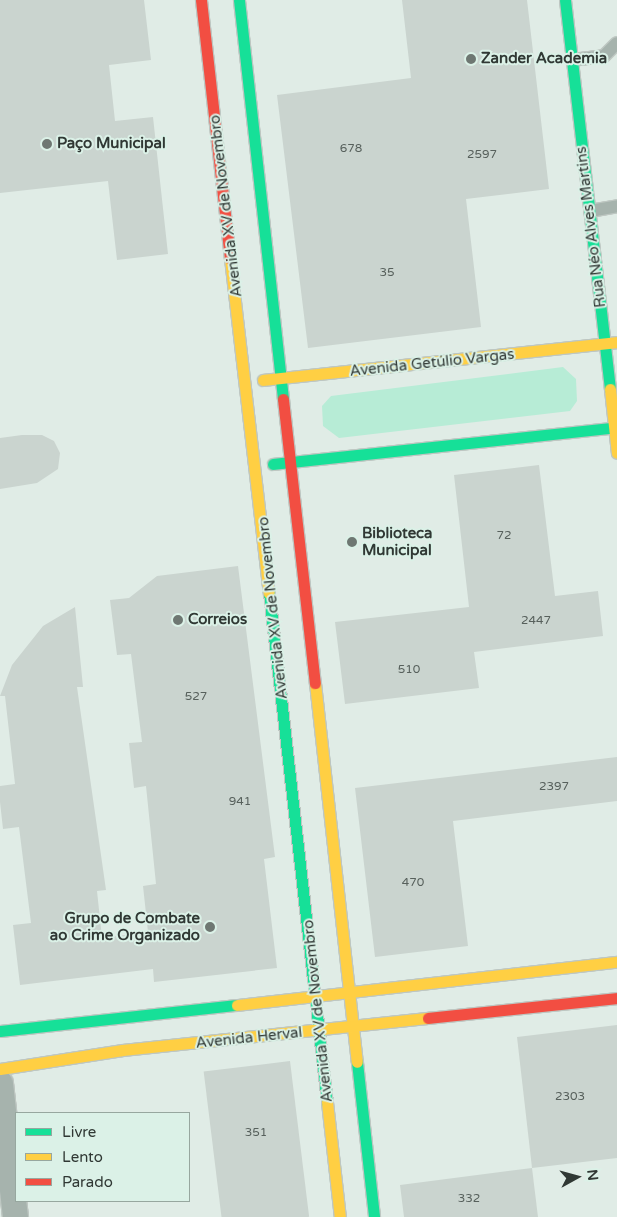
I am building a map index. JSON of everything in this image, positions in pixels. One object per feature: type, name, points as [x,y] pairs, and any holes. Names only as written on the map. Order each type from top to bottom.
[{"type":"main road","name":"Avenida XV de Novembro","points":[[201,0],[248,382],[340,1217]]},
{"type":"main road","points":[[239,0],[374,1217]]},
{"type":"main road","name":"Rua Néo Alves Martins","points":[[565,0],[616,428],[617,453]]},
{"type":"main road","name":"Avenida Getúlio Vargas","points":[[248,382],[617,342]]},
{"type":"main road","points":[[257,466],[616,428]]},
{"type":"main road","name":"Avenida Herval","points":[[0,1031],[174,1015],[617,962]]},
{"type":"main road","points":[[504,976],[546,1006]]},
{"type":"main road","name":"Avenida Herval","points":[[0,1069],[123,1050],[320,1031],[617,998]]},
{"type":"main road","points":[[123,1050],[174,1015]]},
{"type":"street","points":[[0,1083],[14,1217]]},
{"type":"lane","points":[[572,60],[604,56],[617,44]]},
{"type":"lane","points":[[590,211],[617,206]]},
{"type":"green space","points":[[563,367],[576,379],[577,401],[570,411],[339,438],[323,426],[322,406],[331,396]]},
{"type":"building","name":"Paço Municipal","points":[[0,0],[144,0],[151,60],[109,65],[115,121],[153,117],[168,254],[117,260],[108,181],[0,193]]},
{"type":"building","points":[[402,0],[527,0],[549,189],[466,199],[481,327],[308,348],[277,95],[411,78]]},
{"type":"building","points":[[42,435],[54,441],[60,453],[58,469],[37,483],[0,489],[0,438]]},
{"type":"building","points":[[539,465],[555,596],[598,591],[603,636],[474,652],[479,688],[345,704],[335,622],[469,607],[454,475]]},
{"type":"building","points":[[238,566],[275,857],[264,859],[277,968],[154,982],[153,969],[20,985],[13,925],[31,923],[19,827],[3,829],[0,802],[0,786],[15,784],[5,696],[0,696],[12,665],[43,626],[75,607],[83,687],[77,687],[106,890],[97,891],[102,938],[148,932],[143,886],[156,884],[146,786],[134,788],[129,743],[142,742],[131,654],[117,655],[110,600],[129,598],[157,576]]},
{"type":"building","points":[[617,757],[617,801],[453,821],[468,946],[375,957],[355,788]]},
{"type":"building","points":[[617,1025],[617,1158],[532,1168],[517,1037]]},
{"type":"building","points":[[290,1061],[309,1217],[222,1217],[204,1072]]},
{"type":"building","points":[[532,1168],[538,1217],[404,1217],[400,1185]]},
{"type":"traffic: fast","points":[[239,0],[283,399]]},
{"type":"traffic: fast","points":[[565,0],[610,389]]},
{"type":"traffic: fast","points":[[273,464],[617,427]]},
{"type":"traffic: fast","points":[[269,593],[327,1102]]},
{"type":"traffic: fast","points":[[0,1031],[237,1005]]},
{"type":"traffic: fast","points":[[357,1062],[374,1217]]},
{"type":"traffic: slow","points":[[230,258],[269,593]]},
{"type":"traffic: slow","points":[[263,380],[617,342]]},
{"type":"traffic: slow","points":[[610,389],[617,453]]},
{"type":"traffic: slow","points":[[315,683],[357,1062]]},
{"type":"traffic: slow","points":[[237,1005],[617,962]]},
{"type":"traffic: slow","points":[[0,1069],[123,1050],[428,1018]]},
{"type":"traffic: slow","points":[[327,1102],[340,1217]]},
{"type":"traffic: jam","points":[[201,0],[230,258]]},
{"type":"traffic: jam","points":[[283,399],[315,683]]},
{"type":"traffic: jam","points":[[428,1018],[617,998]]},
{"type":"place","name":"Zander Academia","points":[[471,59]]},
{"type":"place","name":"Paço Municipal","points":[[47,144]]},
{"type":"place","name":"Biblioteca Municipal","points":[[352,542]]},
{"type":"place","name":"Correios","points":[[178,620]]},
{"type":"place","name":"Grupo de Combate ao Crime Organizado","points":[[210,927]]}]
